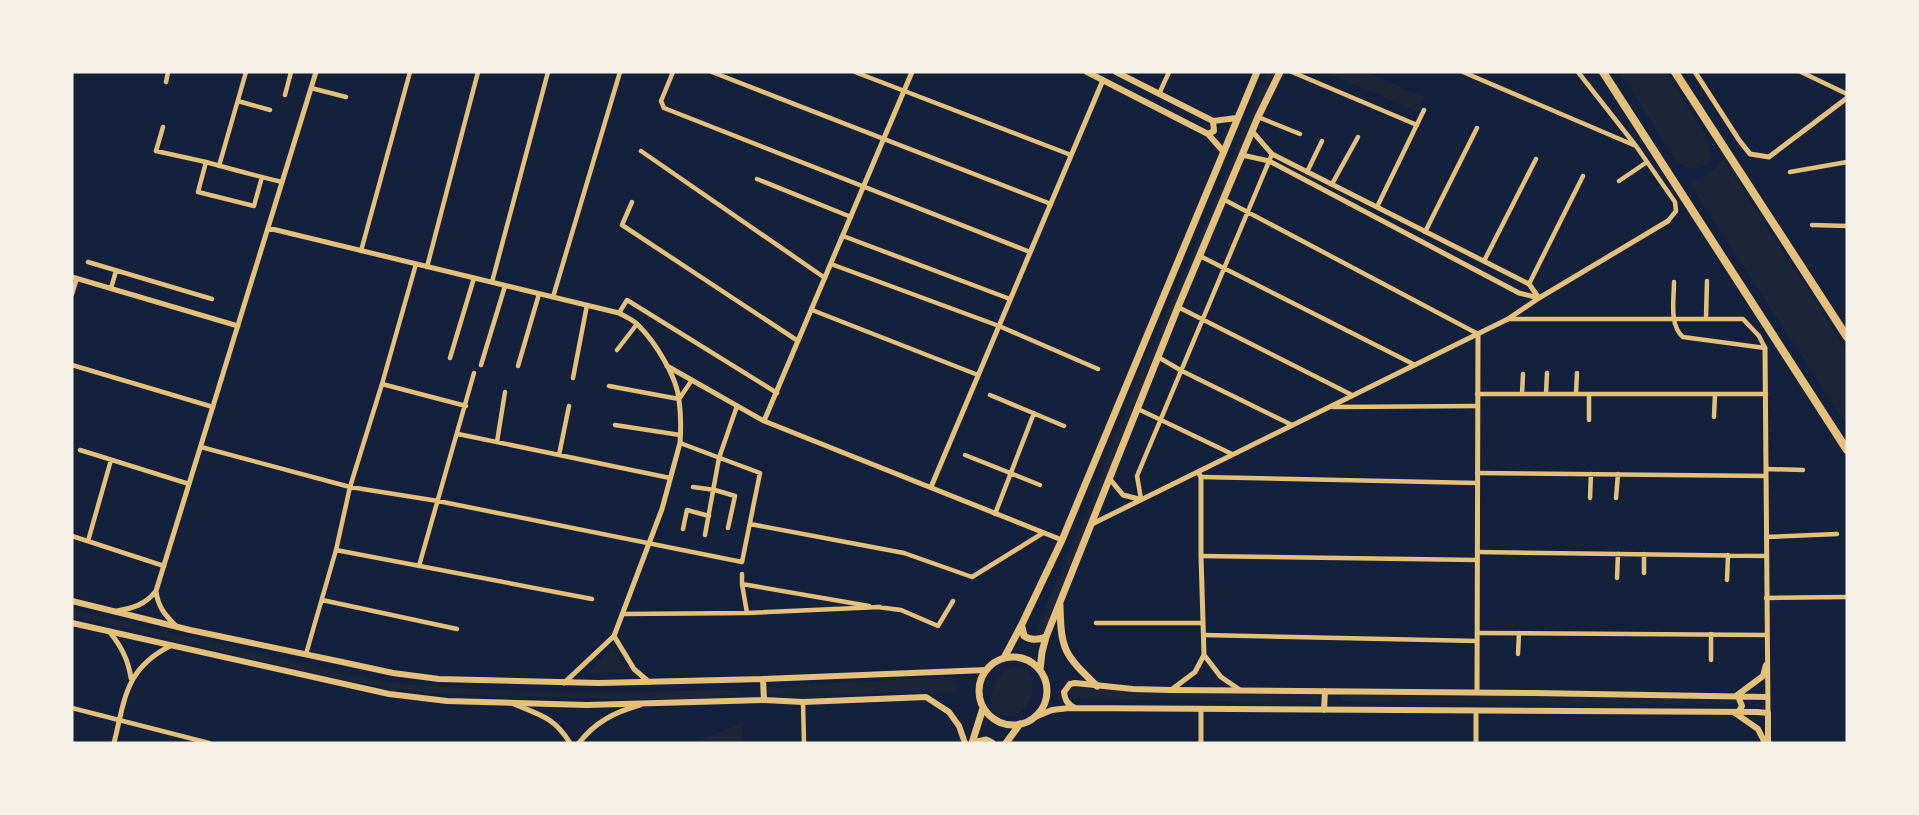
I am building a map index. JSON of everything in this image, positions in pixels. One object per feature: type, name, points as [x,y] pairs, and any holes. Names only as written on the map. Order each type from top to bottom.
[{"type":"highway","points":[[1603,72],[1847,450]]},
{"type":"highway","points":[[1610,72],[1625,106]]},
{"type":"highway","points":[[1673,72],[1847,337]]},
{"type":"main road","points":[[1088,72],[1208,134],[1223,151]]},
{"type":"main road","points":[[1116,72],[1213,121],[1238,118]]},
{"type":"main road","points":[[1004,658],[1062,540],[1257,72]]},
{"type":"main road","points":[[1040,670],[1046,637],[1090,525],[1223,199],[1280,72]]},
{"type":"main road","points":[[1208,134],[1214,131],[1213,121]]},
{"type":"main road","points":[[72,601],[393,673],[439,679],[564,683],[649,682],[763,680],[986,670]]},
{"type":"main road","points":[[1060,601],[1060,637],[1066,652],[1077,667],[1097,686]]},
{"type":"main road","points":[[72,623],[389,694],[447,701],[643,704],[764,700],[803,702],[926,697],[949,712],[965,743]]},
{"type":"main road","points":[[1022,624],[1024,636],[1028,639],[1046,637]]},
{"type":"main road","points":[[1035,717],[1046,701],[1047,692],[1046,682],[1040,670],[1023,658],[1004,658],[993,663],[986,670],[979,688],[983,708],[988,715],[1003,724],[1020,724],[1052,710],[1075,708],[1768,713],[1766,743]]},
{"type":"main road","points":[[1737,696],[1762,676],[1766,665]]},
{"type":"main road","points":[[763,680],[764,700]]},
{"type":"main road","points":[[1075,708],[1069,705],[1064,692],[1070,684],[1075,683],[1171,690],[1767,697]]},
{"type":"main road","points":[[1324,710],[1325,691]]},
{"type":"main road","points":[[1736,713],[1742,703],[1737,696]]},
{"type":"main road","points":[[983,708],[973,743],[986,740],[992,743]]},
{"type":"main road","points":[[1736,713],[1758,729],[1766,743]]},
{"type":"main road","points":[[1006,743],[1020,724]]},
{"type":"street","points":[[165,82],[168,72]]},
{"type":"street","points":[[219,166],[246,72]]},
{"type":"street","points":[[285,95],[291,72]]},
{"type":"street","points":[[115,611],[141,605],[149,600],[156,591],[316,72]]},
{"type":"street","points":[[361,251],[410,72]]},
{"type":"street","points":[[427,267],[478,72]]},
{"type":"street","points":[[492,282],[548,72]]},
{"type":"street","points":[[553,297],[620,72]]},
{"type":"street","points":[[673,72],[661,101],[664,108],[1030,252]]},
{"type":"street","points":[[712,72],[1051,204]]},
{"type":"street","points":[[855,72],[1071,155]]},
{"type":"street","points":[[764,422],[912,72]]},
{"type":"street","points":[[1160,94],[1169,72]]},
{"type":"street","points":[[1292,72],[1417,125]]},
{"type":"street","points":[[1462,72],[1636,146]]},
{"type":"street","points":[[1090,525],[1200,474],[1232,454],[1508,319],[1668,221],[1676,211],[1675,202],[1636,146],[1578,72]]},
{"type":"street","points":[[1695,72],[1750,154],[1769,157],[1847,96],[1801,72]]},
{"type":"street","points":[[931,487],[1103,80]]},
{"type":"street","points":[[311,88],[346,97]]},
{"type":"street","points":[[238,101],[270,110]]},
{"type":"street","points":[[1377,207],[1424,110]]},
{"type":"street","points":[[1258,117],[1300,134]]},
{"type":"street","points":[[163,127],[156,151],[282,182]]},
{"type":"street","points":[[1425,232],[1477,128]]},
{"type":"street","points":[[1252,131],[1272,154],[1528,284],[1539,298]]},
{"type":"street","points":[[1332,184],[1358,136]]},
{"type":"street","points":[[1307,172],[1322,141]]},
{"type":"street","points":[[641,151],[825,278]]},
{"type":"street","points":[[1141,500],[1137,476],[1272,154]]},
{"type":"street","points":[[1242,155],[1269,161],[1519,293],[1539,298]]},
{"type":"street","points":[[1484,261],[1536,159]]},
{"type":"street","points":[[206,162],[198,192],[254,206],[262,177]]},
{"type":"street","points":[[1620,181],[1647,162]]},
{"type":"street","points":[[1790,172],[1847,162]]},
{"type":"street","points":[[1528,284],[1583,176]]},
{"type":"street","points":[[757,179],[851,217]]},
{"type":"street","points":[[1223,199],[1478,334]]},
{"type":"street","points":[[632,202],[622,225],[798,341]]},
{"type":"street","points":[[1812,225],[1847,226]]},
{"type":"street","points":[[268,228],[619,313],[637,324],[654,344],[675,383],[679,399],[680,443],[649,543],[614,636],[564,683]]},
{"type":"street","points":[[843,236],[1010,299]]},
{"type":"street","points":[[1200,256],[1416,365]]},
{"type":"street","points":[[88,262],[212,299]]},
{"type":"street","points":[[306,654],[336,550],[350,487],[416,264]]},
{"type":"street","points":[[831,264],[999,326],[1098,369]]},
{"type":"street","points":[[111,288],[116,271]]},
{"type":"street","points":[[72,294],[74,277],[238,326]]},
{"type":"street","points":[[450,358],[474,278]]},
{"type":"street","points":[[1706,318],[1707,281]]},
{"type":"street","points":[[1674,282],[1676,331],[1683,337],[1766,348]]},
{"type":"street","points":[[481,365],[506,285]]},
{"type":"street","points":[[519,366],[539,294]]},
{"type":"street","points":[[619,313],[627,300],[777,393]]},
{"type":"street","points":[[573,378],[587,305]]},
{"type":"street","points":[[1178,307],[1352,395]]},
{"type":"street","points":[[812,310],[978,375]]},
{"type":"street","points":[[1508,319],[1743,319],[1759,336],[1766,348],[1768,713]]},
{"type":"street","points":[[617,350],[637,324]]},
{"type":"street","points":[[1477,692],[1478,334]]},
{"type":"street","points":[[1158,357],[1292,425]]},
{"type":"street","points":[[72,365],[213,407]]},
{"type":"street","points":[[666,365],[764,422],[1062,540]]},
{"type":"street","points":[[419,566],[474,373]]},
{"type":"street","points":[[1546,394],[1547,373]]},
{"type":"street","points":[[1576,373],[1576,394]]},
{"type":"street","points":[[1522,394],[1523,374]]},
{"type":"street","points":[[679,399],[692,380]]},
{"type":"street","points":[[382,384],[466,406]]},
{"type":"street","points":[[609,386],[679,399]]},
{"type":"street","points":[[497,442],[506,392]]},
{"type":"street","points":[[1477,394],[1766,394]]},
{"type":"street","points":[[1589,394],[1589,420]]},
{"type":"street","points":[[1714,417],[1715,394]]},
{"type":"street","points":[[990,395],[1064,426]]},
{"type":"street","points":[[559,455],[569,406]]},
{"type":"street","points":[[705,535],[719,458],[737,406]]},
{"type":"street","points":[[1329,406],[1477,406]]},
{"type":"street","points":[[1138,409],[1232,454]]},
{"type":"street","points":[[995,514],[1034,413]]},
{"type":"street","points":[[615,425],[681,435]]},
{"type":"street","points":[[458,434],[670,478]]},
{"type":"street","points":[[201,447],[350,487],[438,501],[742,561],[760,474],[680,443]]},
{"type":"street","points":[[81,450],[189,484]]},
{"type":"street","points":[[965,455],[1040,485]]},
{"type":"street","points":[[88,541],[111,460]]},
{"type":"street","points":[[1477,473],[1766,473],[1803,470]]},
{"type":"street","points":[[1200,474],[1477,483]]},
{"type":"street","points":[[1171,690],[1195,672],[1204,655],[1200,474]]},
{"type":"street","points":[[1590,498],[1591,474]]},
{"type":"street","points":[[1616,498],[1618,474]]},
{"type":"street","points":[[1109,478],[1123,495],[1141,500]]},
{"type":"street","points":[[693,487],[735,496],[728,528]]},
{"type":"street","points":[[683,529],[687,510],[709,516]]},
{"type":"street","points":[[750,524],[904,553],[972,577],[1043,533]]},
{"type":"street","points":[[1766,537],[1837,534]]},
{"type":"street","points":[[72,536],[164,566]]},
{"type":"street","points":[[336,550],[592,599]]},
{"type":"street","points":[[1477,552],[1766,556]]},
{"type":"street","points":[[1617,578],[1618,554]]},
{"type":"street","points":[[1644,554],[1644,573]]},
{"type":"street","points":[[1726,580],[1728,555]]},
{"type":"street","points":[[1201,556],[1477,560]]},
{"type":"street","points":[[742,574],[747,612]]},
{"type":"street","points":[[742,584],[901,609],[938,626],[953,601]]},
{"type":"street","points":[[156,591],[157,602],[163,613],[176,626]]},
{"type":"street","points":[[1766,598],[1847,597]]},
{"type":"street","points":[[322,600],[458,630]]},
{"type":"street","points":[[622,614],[880,607]]},
{"type":"street","points":[[1096,623],[1203,622]]},
{"type":"street","points":[[109,631],[124,652],[131,678]]},
{"type":"street","points":[[1477,633],[1766,635]]},
{"type":"street","points":[[1518,654],[1519,633]]},
{"type":"street","points":[[1711,634],[1711,660]]},
{"type":"street","points":[[1204,635],[1477,641]]},
{"type":"street","points":[[614,636],[634,669],[649,682]]},
{"type":"street","points":[[114,743],[131,678],[145,661],[170,646]]},
{"type":"street","points":[[1204,655],[1221,677],[1240,690]]},
{"type":"street","points":[[803,702],[804,743]]},
{"type":"street","points":[[512,703],[550,719],[570,743]]},
{"type":"street","points":[[579,743],[585,735],[604,720],[643,704]]},
{"type":"street","points":[[72,708],[209,743]]},
{"type":"street","points":[[1201,709],[1201,743]]},
{"type":"street","points":[[1476,711],[1476,743]]},
{"type":"shaded area","points":[[1267,72],[1275,72],[1043,634],[1035,632],[1089,504],[1140,372],[1189,263]]},
{"type":"shaded area","points":[[1325,72],[1366,72],[1424,97],[1418,112]]},
{"type":"shaded area","points":[[1620,72],[1666,72],[1708,139],[1711,155],[1708,164],[1700,168],[1693,168],[1677,162]]},
{"type":"shaded area","points":[[1723,159],[1847,351],[1847,426],[1688,181],[1708,174]]},
{"type":"shaded area","points":[[72,610],[382,681],[503,691],[739,690],[742,695],[695,699],[631,699],[427,693],[347,681],[72,616]]},
{"type":"shaded area","points":[[613,647],[629,672],[589,673]]},
{"type":"shaded area","points":[[1012,666],[1026,668],[1031,677],[1031,696],[1021,712],[1012,716],[1003,716],[992,711],[992,692],[1002,674]]},
{"type":"shaded area","points":[[929,678],[953,680],[959,685],[954,693],[766,694],[766,690],[814,684]]},
{"type":"shaded area","points":[[1078,686],[1091,689],[1111,687],[1320,694],[1317,702],[1307,703],[1077,698],[1069,693],[1071,688]]},
{"type":"shaded area","points":[[1347,694],[1443,697],[1527,695],[1727,697],[1737,700],[1732,704],[1343,701],[1342,696]]},
{"type":"shaded area","points":[[742,723],[742,743],[694,743],[694,742]]}]
